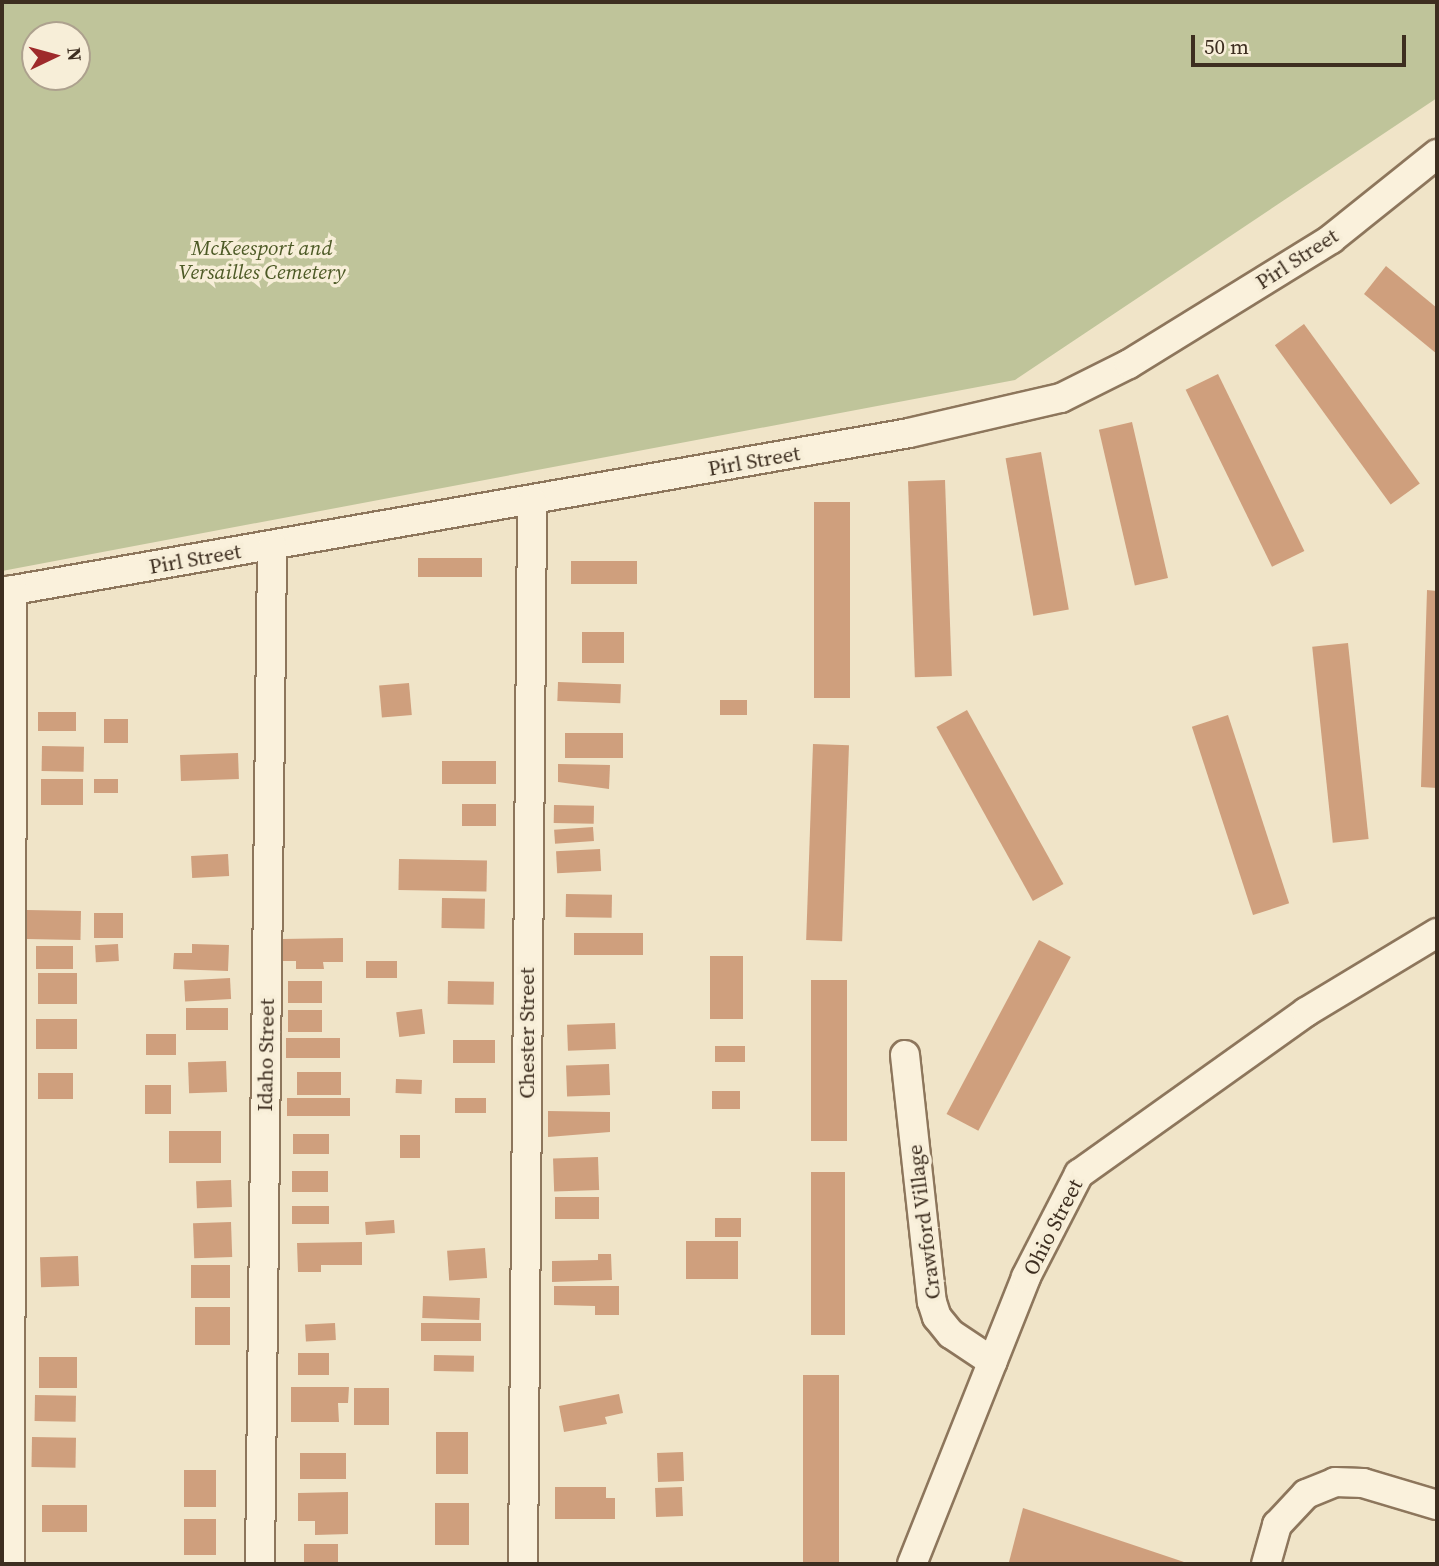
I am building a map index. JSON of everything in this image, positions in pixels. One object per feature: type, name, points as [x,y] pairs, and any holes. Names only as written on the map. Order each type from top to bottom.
[{"type":"street","name":"Pirl Street","points":[[7,591],[532,502],[909,433],[1061,398],[1129,364],[1331,239],[1437,154]]},
{"type":"street","name":"Chester Street","points":[[523,1564],[532,502]]},
{"type":"street","name":"Idaho Street","points":[[260,1564],[272,545]]},
{"type":"street","points":[[7,591],[6,1447],[10,1564]]},
{"type":"street","name":"Ohio Street","points":[[912,1564],[1026,1277],[1079,1174],[1306,1012],[1437,933]]},
{"type":"street","name":"Crawford Village","points":[[905,1055],[932,1302],[937,1317],[951,1334],[993,1362]]},
{"type":"street","points":[[1266,1564],[1277,1525],[1306,1494],[1335,1482],[1363,1483],[1437,1505]]},
{"type":"green space","name":"McKeesport and Versailles Cemetery","points":[[2,2],[1437,2],[1437,98],[1015,380],[2,571]]},
{"type":"building","points":[[1386,266],[1437,308],[1437,354],[1364,294]]},
{"type":"building","points":[[1304,324],[1420,483],[1391,505],[1275,345]]},
{"type":"building","points":[[1218,374],[1304,551],[1272,567],[1186,390]]},
{"type":"building","points":[[1132,422],[1168,578],[1135,586],[1099,430]]},
{"type":"building","points":[[1041,452],[1069,610],[1033,616],[1006,458]]},
{"type":"building","points":[[945,480],[952,676],[915,677],[908,481]]},
{"type":"building","points":[[814,502],[850,502],[850,698],[814,698]]},
{"type":"building","points":[[418,558],[482,558],[482,577],[418,577]]},
{"type":"building","points":[[571,561],[637,561],[637,584],[571,584]]},
{"type":"building","points":[[1427,590],[1437,591],[1437,788],[1421,787]]},
{"type":"building","points":[[582,632],[624,632],[624,663],[582,663]]},
{"type":"building","points":[[1348,643],[1369,839],[1333,843],[1312,647]]},
{"type":"building","points":[[558,682],[621,684],[620,703],[557,701]]},
{"type":"building","points":[[409,683],[412,715],[382,717],[379,686]]},
{"type":"building","points":[[720,700],[747,700],[747,715],[720,715]]},
{"type":"building","points":[[967,710],[1063,884],[1033,901],[936,727]]},
{"type":"building","points":[[38,712],[76,712],[76,731],[38,731]]},
{"type":"building","points":[[1228,715],[1289,903],[1253,915],[1192,727]]},
{"type":"building","points":[[104,719],[128,719],[128,743],[104,743]]},
{"type":"building","points":[[565,733],[623,733],[623,758],[565,758]]},
{"type":"building","points":[[813,744],[849,745],[842,941],[806,940]]},
{"type":"building","points":[[42,746],[84,747],[84,772],[42,771]]},
{"type":"building","points":[[238,753],[239,779],[181,781],[180,755]]},
{"type":"building","points":[[442,761],[496,761],[496,784],[442,784]]},
{"type":"building","points":[[558,764],[610,765],[609,789],[558,782]]},
{"type":"building","points":[[41,779],[83,779],[83,805],[41,805]]},
{"type":"building","points":[[94,779],[118,779],[118,793],[94,793]]},
{"type":"building","points":[[462,804],[496,804],[496,826],[462,826]]},
{"type":"building","points":[[554,805],[594,806],[594,824],[554,823]]},
{"type":"building","points":[[593,827],[594,841],[555,844],[554,830]]},
{"type":"building","points":[[600,849],[601,871],[557,873],[556,851]]},
{"type":"building","points":[[228,854],[229,876],[192,878],[191,856]]},
{"type":"building","points":[[399,859],[487,861],[486,892],[398,890]]},
{"type":"building","points":[[566,894],[612,895],[612,918],[566,917]]},
{"type":"building","points":[[442,898],[485,899],[484,929],[441,928]]},
{"type":"building","points":[[27,910],[81,911],[80,940],[26,939]]},
{"type":"building","points":[[94,913],[123,913],[123,938],[94,938]]},
{"type":"building","points":[[574,933],[643,933],[643,955],[574,955]]},
{"type":"building","points":[[343,938],[343,962],[323,962],[324,969],[296,969],[296,961],[282,961],[282,939]]},
{"type":"building","points":[[1039,940],[1071,957],[978,1131],[947,1114]]},
{"type":"building","points":[[118,944],[119,961],[96,962],[95,945]]},
{"type":"building","points":[[192,944],[229,945],[228,971],[173,969],[174,953],[192,953]]},
{"type":"building","points":[[36,946],[73,946],[73,969],[36,969]]},
{"type":"building","points":[[710,956],[743,956],[743,1019],[710,1019]]},
{"type":"building","points":[[366,961],[397,961],[397,978],[366,978]]},
{"type":"building","points":[[38,973],[77,973],[77,1004],[38,1004]]},
{"type":"building","points":[[230,978],[231,999],[185,1001],[184,980]]},
{"type":"building","points":[[811,980],[847,980],[847,1141],[811,1141]]},
{"type":"building","points":[[288,981],[322,981],[322,1003],[288,1003]]},
{"type":"building","points":[[448,981],[494,982],[494,1005],[448,1004]]},
{"type":"building","points":[[186,1008],[228,1008],[228,1030],[186,1030]]},
{"type":"building","points":[[422,1009],[425,1034],[399,1037],[396,1012]]},
{"type":"building","points":[[288,1010],[322,1010],[322,1032],[288,1032]]},
{"type":"building","points":[[36,1019],[77,1019],[77,1049],[36,1049]]},
{"type":"building","points":[[615,1023],[616,1049],[568,1051],[567,1025]]},
{"type":"building","points":[[146,1034],[176,1034],[176,1055],[146,1055]]},
{"type":"building","points":[[286,1038],[340,1038],[340,1058],[286,1058]]},
{"type":"building","points":[[453,1040],[495,1040],[495,1063],[453,1063]]},
{"type":"building","points":[[715,1046],[745,1046],[745,1062],[715,1062]]},
{"type":"building","points":[[226,1061],[227,1092],[189,1093],[188,1062]]},
{"type":"building","points":[[609,1064],[610,1095],[567,1096],[566,1066]]},
{"type":"building","points":[[297,1072],[341,1072],[341,1095],[297,1095]]},
{"type":"building","points":[[38,1073],[73,1073],[73,1099],[38,1099]]},
{"type":"building","points":[[396,1079],[422,1080],[421,1094],[396,1093]]},
{"type":"building","points":[[145,1085],[171,1085],[171,1114],[145,1114]]},
{"type":"building","points":[[712,1091],[740,1091],[740,1109],[712,1109]]},
{"type":"building","points":[[287,1098],[350,1098],[350,1116],[287,1116]]},
{"type":"building","points":[[455,1098],[486,1098],[486,1113],[455,1113]]},
{"type":"building","points":[[548,1111],[610,1112],[610,1132],[548,1137]]},
{"type":"building","points":[[169,1131],[221,1131],[221,1163],[169,1163]]},
{"type":"building","points":[[293,1134],[329,1134],[329,1154],[293,1154]]},
{"type":"building","points":[[400,1135],[420,1135],[420,1158],[400,1158]]},
{"type":"building","points":[[598,1157],[599,1190],[554,1192],[553,1159]]},
{"type":"building","points":[[292,1171],[328,1171],[328,1192],[292,1192]]},
{"type":"building","points":[[811,1172],[845,1172],[845,1335],[811,1335]]},
{"type":"building","points":[[231,1180],[232,1207],[197,1208],[196,1181]]},
{"type":"building","points":[[555,1197],[599,1197],[599,1219],[555,1219]]},
{"type":"building","points":[[292,1206],[329,1206],[329,1224],[292,1224]]},
{"type":"building","points":[[715,1218],[741,1218],[741,1237],[715,1237]]},
{"type":"building","points":[[394,1220],[395,1233],[366,1235],[365,1222]]},
{"type":"building","points":[[231,1222],[232,1257],[194,1258],[193,1223]]},
{"type":"building","points":[[686,1241],[738,1241],[738,1279],[686,1279]]},
{"type":"building","points":[[362,1242],[362,1265],[321,1265],[321,1272],[298,1272],[297,1243]]},
{"type":"building","points":[[485,1248],[487,1278],[449,1281],[447,1251]]},
{"type":"building","points":[[598,1254],[611,1254],[612,1280],[552,1282],[552,1261],[598,1260]]},
{"type":"building","points":[[78,1256],[79,1286],[41,1287],[40,1257]]},
{"type":"building","points":[[191,1265],[230,1265],[230,1298],[191,1298]]},
{"type":"building","points":[[554,1286],[619,1286],[619,1315],[595,1315],[595,1306],[554,1305]]},
{"type":"building","points":[[423,1296],[480,1298],[479,1320],[422,1318]]},
{"type":"building","points":[[195,1307],[230,1307],[230,1345],[195,1345]]},
{"type":"building","points":[[335,1323],[336,1340],[306,1342],[305,1325]]},
{"type":"building","points":[[421,1323],[481,1323],[481,1341],[421,1341]]},
{"type":"building","points":[[298,1353],[329,1353],[329,1375],[298,1375]]},
{"type":"building","points":[[434,1355],[474,1356],[474,1372],[434,1371]]},
{"type":"building","points":[[39,1357],[77,1357],[77,1388],[39,1388]]},
{"type":"building","points":[[803,1375],[839,1375],[839,1564],[803,1564]]},
{"type":"building","points":[[291,1387],[349,1387],[348,1403],[338,1403],[339,1422],[291,1422]]},
{"type":"building","points":[[354,1388],[389,1388],[389,1425],[354,1425]]},
{"type":"building","points":[[619,1394],[623,1413],[605,1417],[607,1424],[564,1432],[559,1406]]},
{"type":"building","points":[[35,1395],[76,1396],[76,1422],[35,1421]]},
{"type":"building","points":[[436,1432],[468,1432],[468,1474],[436,1474]]},
{"type":"building","points":[[32,1437],[76,1438],[75,1468],[31,1467]]},
{"type":"building","points":[[683,1452],[684,1481],[658,1482],[657,1453]]},
{"type":"building","points":[[300,1453],[346,1453],[346,1479],[300,1479]]},
{"type":"building","points":[[184,1470],[216,1470],[216,1507],[184,1507]]},
{"type":"building","points":[[555,1487],[606,1487],[606,1498],[615,1498],[615,1519],[555,1519]]},
{"type":"building","points":[[682,1487],[683,1516],[656,1517],[655,1488]]},
{"type":"building","points":[[348,1492],[348,1534],[315,1535],[315,1521],[298,1521],[298,1493]]},
{"type":"building","points":[[435,1503],[469,1503],[469,1545],[435,1545]]},
{"type":"building","points":[[42,1505],[87,1505],[87,1532],[42,1532]]},
{"type":"building","points":[[1023,1508],[1190,1564],[1009,1562]]},
{"type":"building","points":[[184,1519],[216,1519],[216,1555],[184,1555]]},
{"type":"building","points":[[304,1544],[338,1544],[338,1564],[304,1564]]}]
